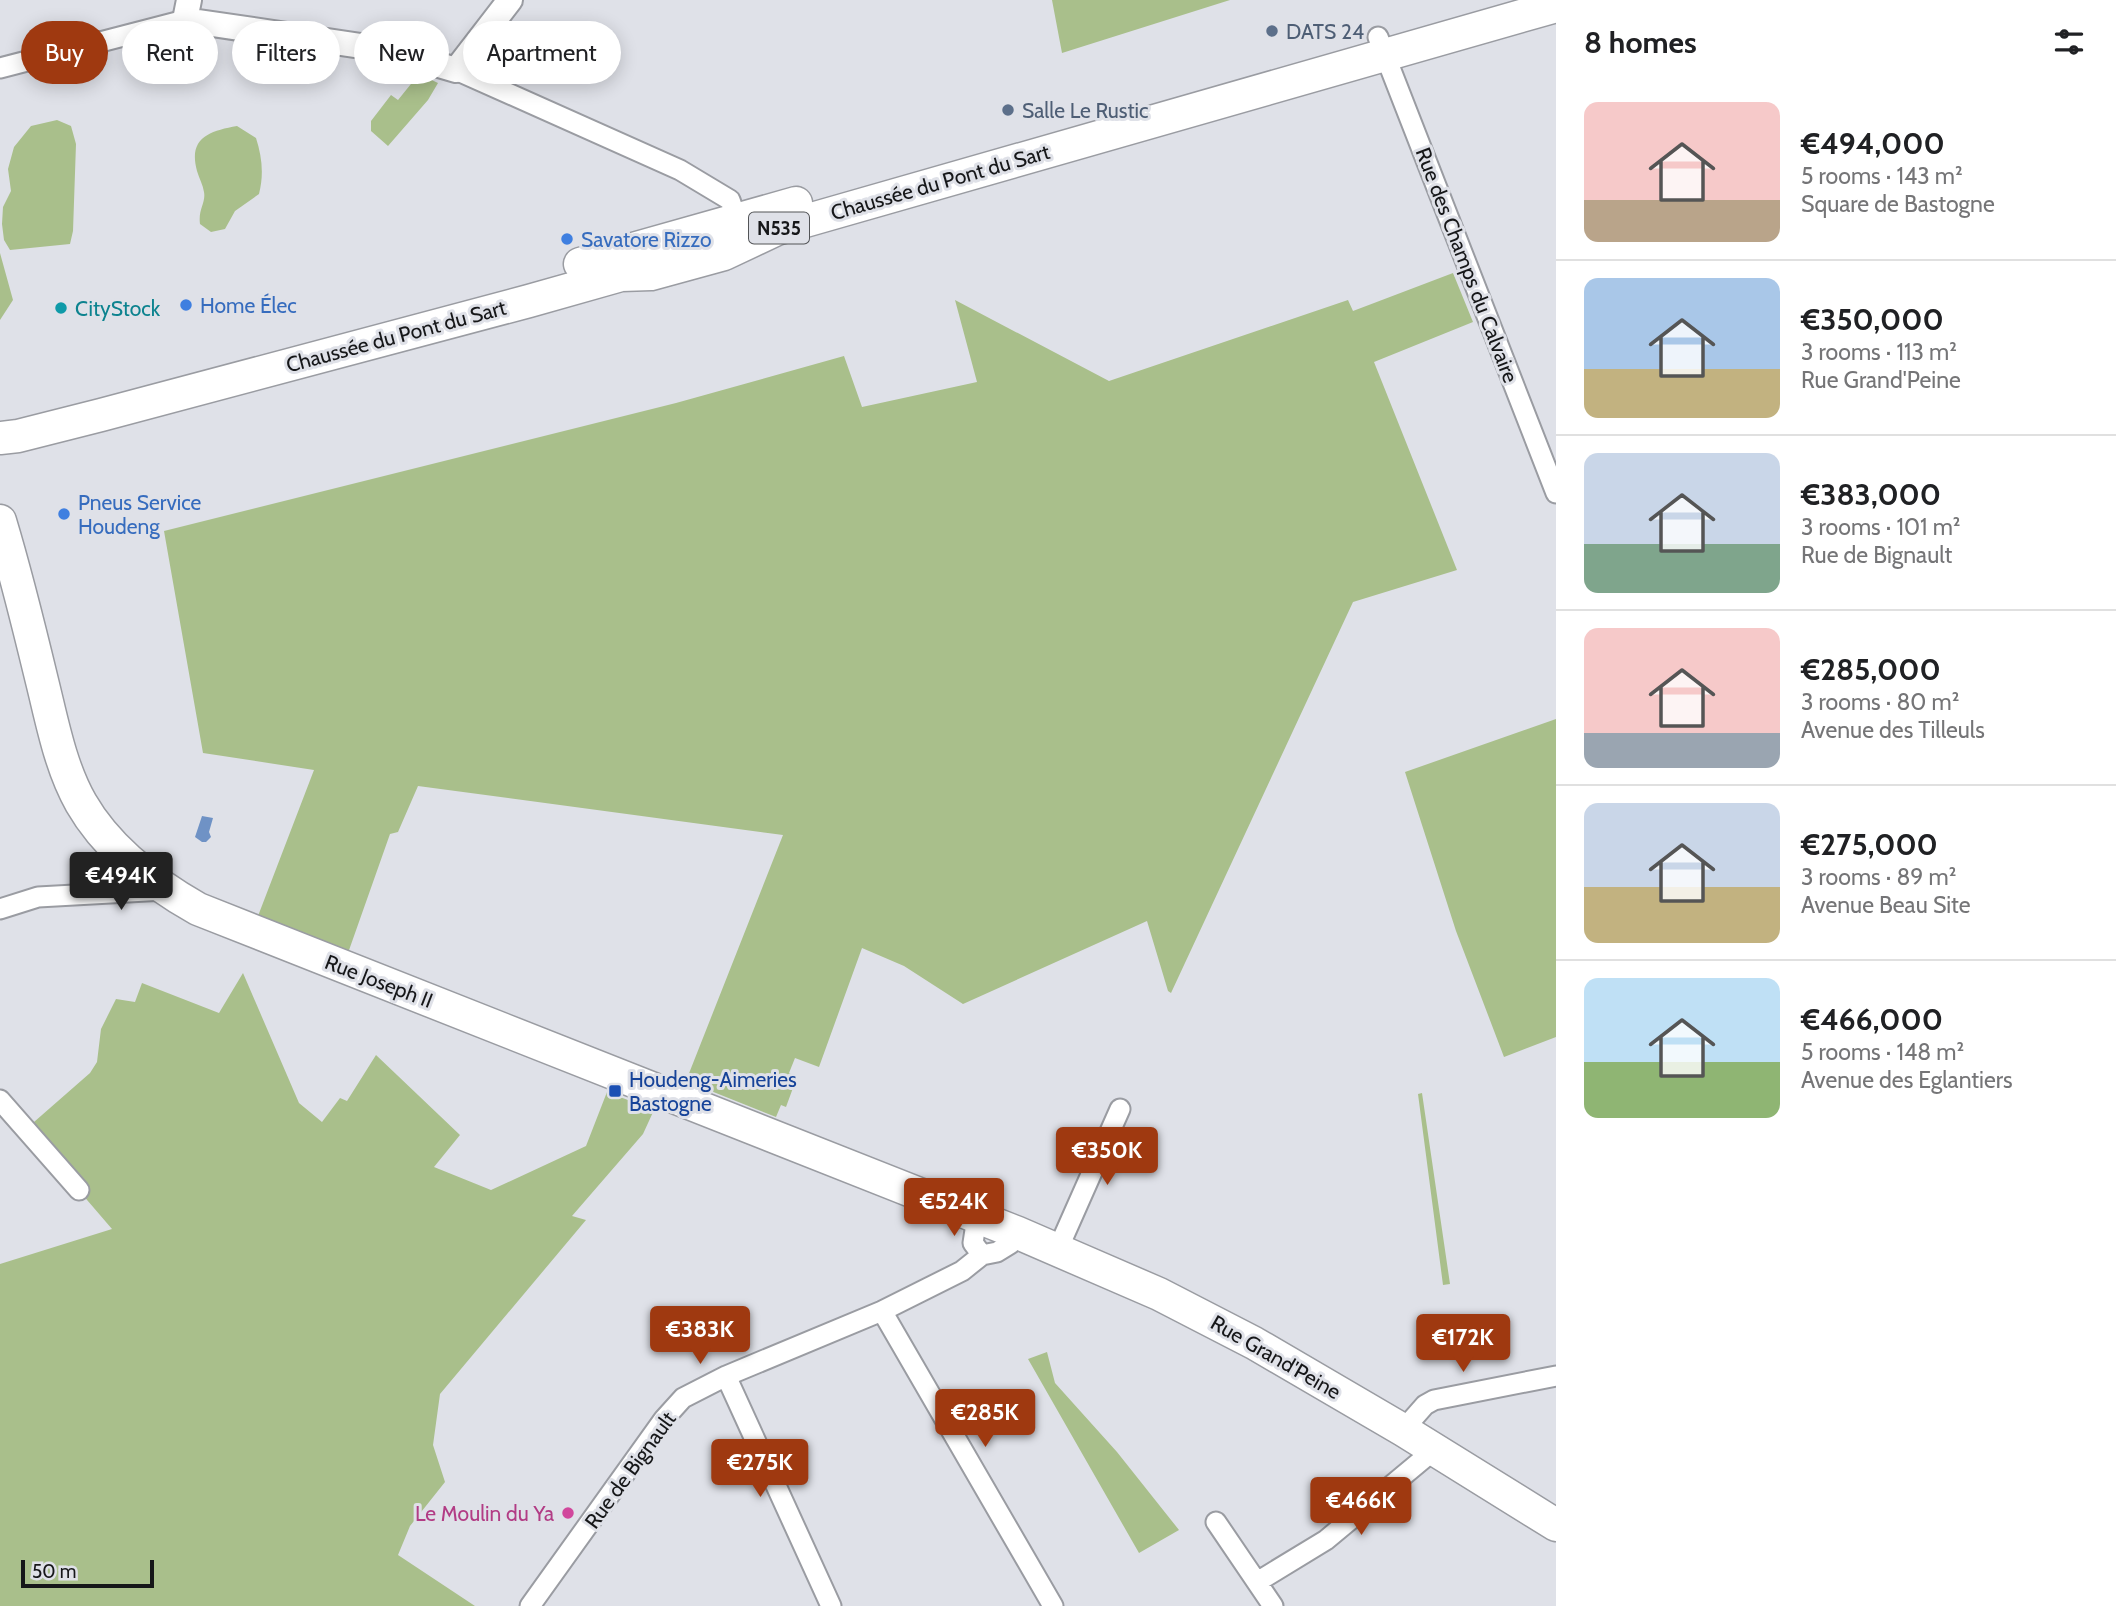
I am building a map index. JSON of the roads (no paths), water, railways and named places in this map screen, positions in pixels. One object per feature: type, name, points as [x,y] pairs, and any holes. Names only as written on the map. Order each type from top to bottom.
[{"type":"main road","name":"Chaussée du Pont du Sart","points":[[1381,46],[1507,0]]},
{"type":"main road","name":"Chaussée du Pont du Sart","points":[[0,428],[13,421],[741,232],[1381,46],[1556,6]]},
{"type":"main road","name":"Chaussée du Pont du Sart","points":[[0,438],[101,415],[621,275],[651,274],[724,254],[741,232]]},
{"type":"main road","name":"Rue Joseph II","points":[[0,521],[19,586],[56,738],[80,802],[107,839],[164,890],[198,909],[982,1219]]},
{"type":"main road","name":"Rue Grand'Peine","points":[[982,1219],[1159,1294],[1242,1336],[1403,1430],[1556,1525]]},
{"type":"street","points":[[456,70],[510,0]]},
{"type":"street","points":[[0,68],[187,10],[388,50],[456,70],[680,170],[730,200],[741,232]]},
{"type":"street","name":"Rue des Champs du Calvaire","points":[[1381,46],[1556,493]]},
{"type":"street","points":[[0,909],[38,897],[164,890]]},
{"type":"street","points":[[0,1100],[79,1190]]},
{"type":"street","points":[[1058,1249],[1120,1109]]},
{"type":"street","points":[[982,1219],[975,1230],[973,1243],[982,1255]]},
{"type":"street","name":"Rue de Bignault","points":[[530,1606],[683,1398],[726,1376],[882,1311],[962,1271],[982,1255],[997,1252],[1010,1244],[1018,1233]]},
{"type":"street","points":[[882,1311],[1053,1606]]},
{"type":"street","points":[[726,1376],[831,1606]]},
{"type":"street","points":[[1403,1430],[1425,1405],[1434,1400],[1556,1376]]},
{"type":"street","points":[[1257,1582],[1326,1540],[1434,1450]]},
{"type":"street","points":[[1216,1522],[1273,1606]]},
{"type":"water","points":[[202,816],[213,818],[209,832],[211,837],[206,842],[195,837]]},
{"type":"place","name":"DATS 24","points":[[1272,31]]},
{"type":"place","name":"Salle Le Rustic","points":[[1008,110]]},
{"type":"place","name":"Savatore Rizzo","points":[[567,239]]},
{"type":"place","name":"Home Élec","points":[[186,305]]},
{"type":"place","name":"CityStock","points":[[61,308]]},
{"type":"place","name":"Pneus Service Houdeng","points":[[64,514]]},
{"type":"place","name":"Houdeng-Aimeries Bastogne","points":[[615,1091]]},
{"type":"place","name":"Le Moulin du Ya","points":[[568,1513]]}]
